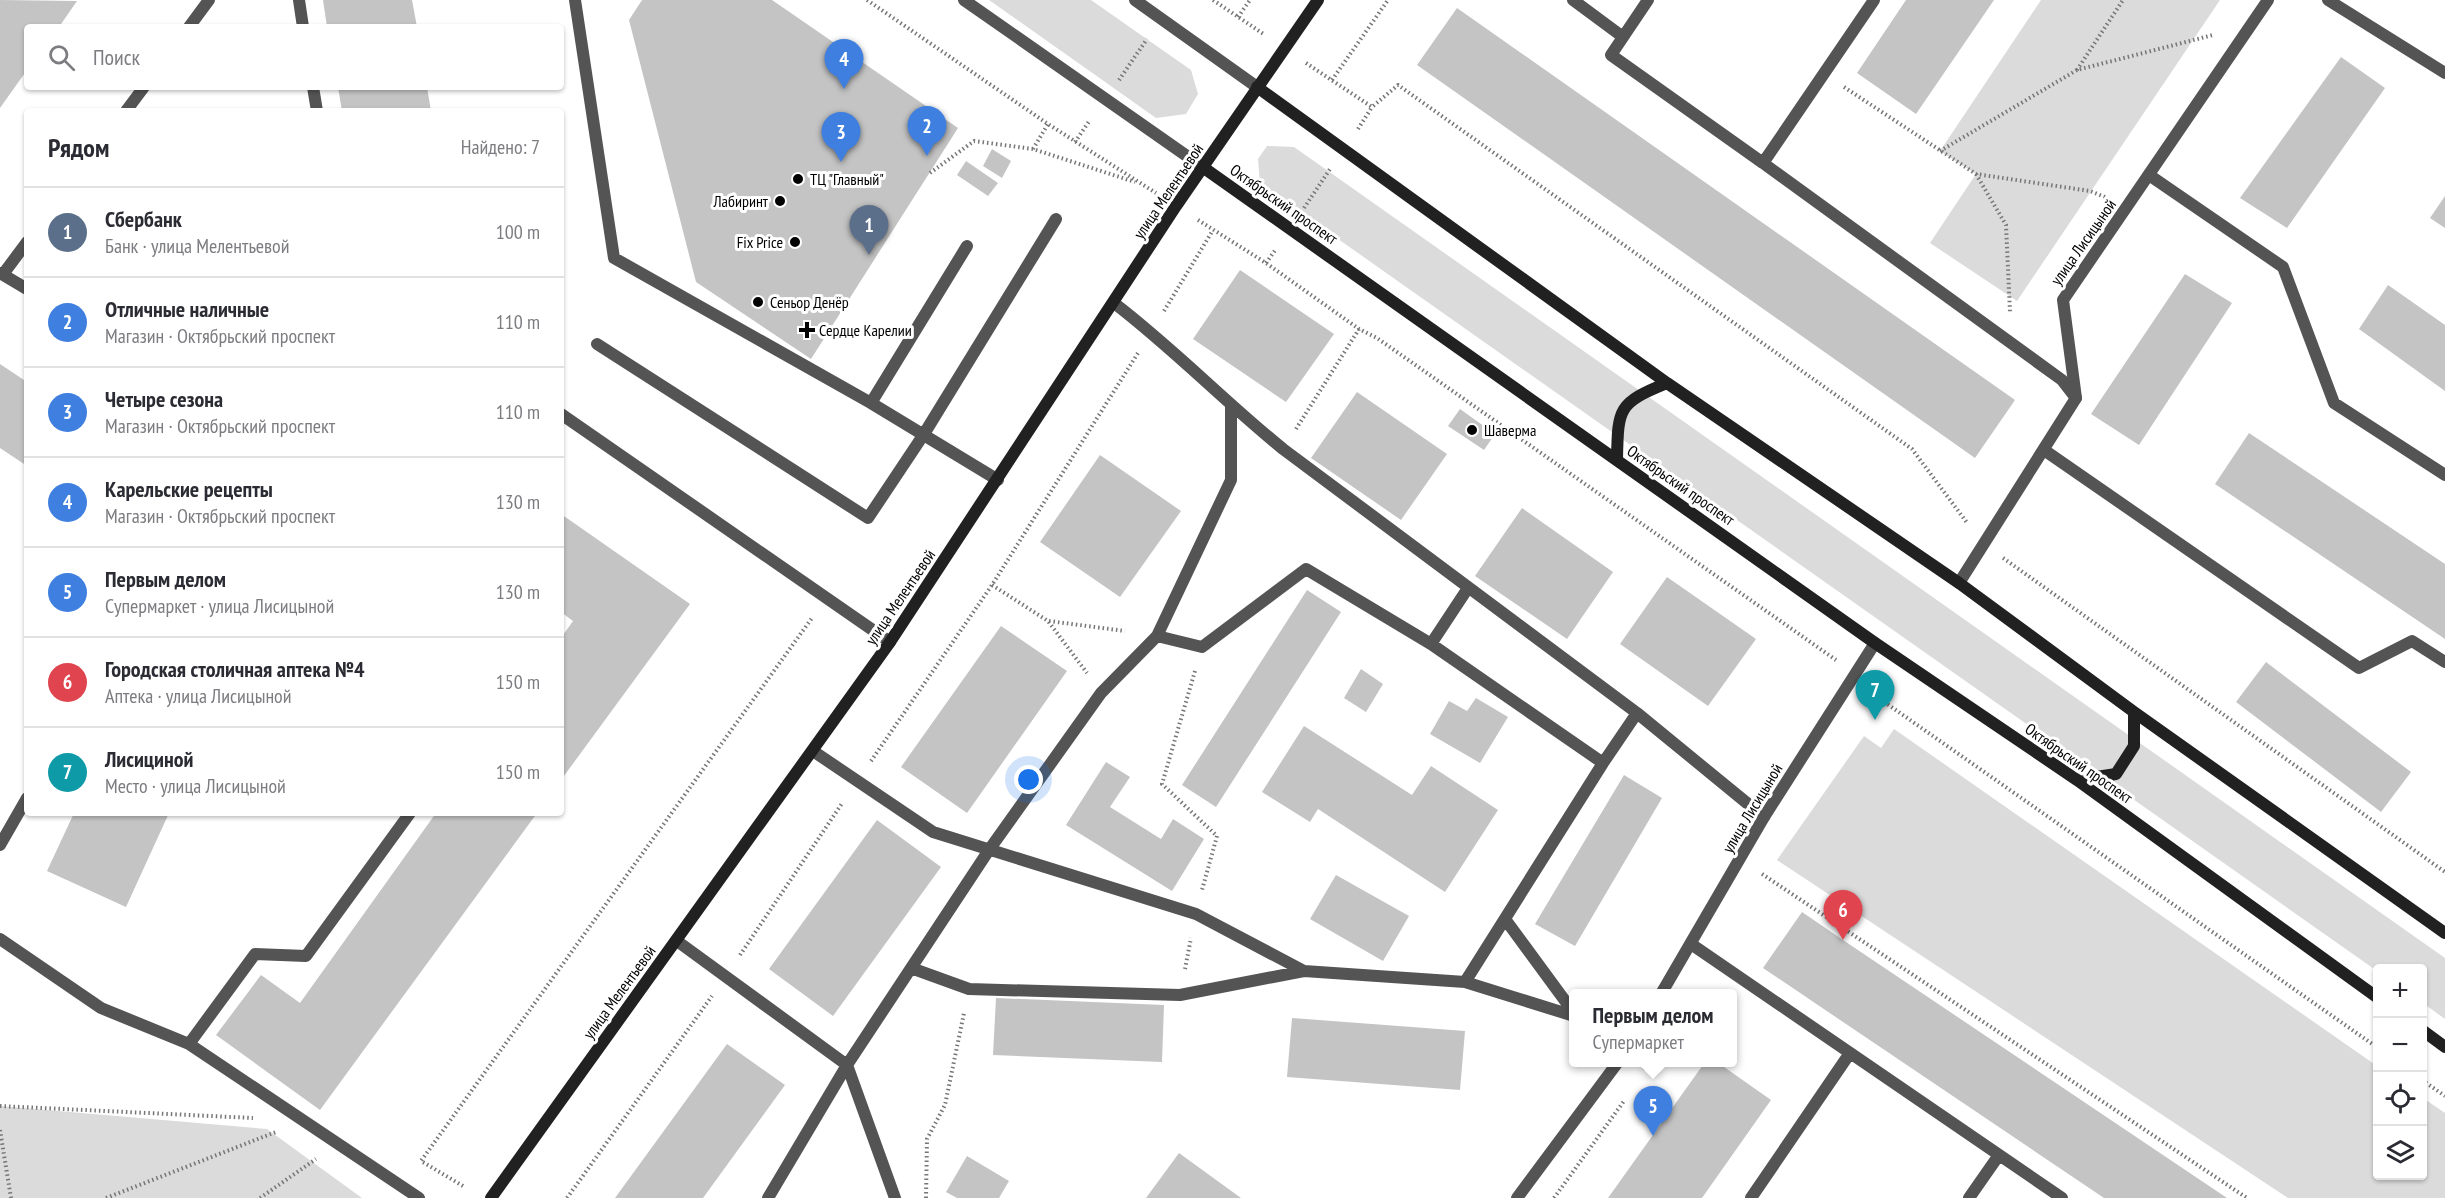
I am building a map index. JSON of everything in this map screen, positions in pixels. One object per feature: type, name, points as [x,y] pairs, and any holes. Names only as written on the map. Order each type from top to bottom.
[{"type":"main road","name":"улица Мелентьевой","points":[[491,1198],[890,642],[1176,206],[1318,0]]},
{"type":"main road","points":[[1257,87],[1667,383],[1959,583],[2134,712],[2445,933]]},
{"type":"main road","name":"Октябрьский проспект","points":[[1204,168],[1875,643],[2077,780],[2373,994]]},
{"type":"main road","points":[[1617,459],[1618,419],[1635,396],[1667,383]]},
{"type":"main road","points":[[2077,780],[2116,774],[2134,746],[2134,712]]},
{"type":"main road","points":[[2427,1034],[2445,1047]]},
{"type":"street","points":[[191,24],[209,0]]},
{"type":"street","points":[[299,0],[303,24]]},
{"type":"street","points":[[574,0],[614,258],[871,403],[998,480]]},
{"type":"street","name":"Октябрьский проспект","points":[[964,0],[1204,168]]},
{"type":"street","points":[[1135,0],[1257,87]]},
{"type":"street","points":[[1573,0],[1623,37]]},
{"type":"street","points":[[1648,0],[1611,55],[2062,380],[2076,398],[1959,583]]},
{"type":"street","points":[[1763,163],[1874,0]]},
{"type":"street","name":"улица Лисицыной","points":[[2076,398],[2063,300],[2268,0]]},
{"type":"street","points":[[2328,0],[2445,73]]},
{"type":"street","points":[[128,108],[142,90]]},
{"type":"street","points":[[314,90],[316,108]]},
{"type":"street","points":[[2149,175],[2283,267],[2334,403],[2445,476]]},
{"type":"street","points":[[597,344],[868,518],[924,434],[1056,219]]},
{"type":"street","points":[[24,246],[2,273],[24,287]]},
{"type":"street","points":[[871,403],[968,246]]},
{"type":"street","points":[[1114,303],[1152,332],[1231,407],[1283,449],[1636,713],[1764,817]]},
{"type":"street","points":[[768,1198],[847,1065],[989,850],[1101,693],[1157,636],[1231,480],[1231,407]]},
{"type":"street","points":[[564,416],[890,642]]},
{"type":"street","points":[[2044,450],[2359,668],[2412,640],[2445,662]]},
{"type":"street","points":[[1157,636],[1202,647],[1306,568],[1431,644],[1603,763]]},
{"type":"street","points":[[1431,644],[1468,588]]},
{"type":"street","name":"улица Лисицыной","points":[[1663,989],[1764,817],[1875,643]]},
{"type":"street","points":[[1465,982],[1636,713]]},
{"type":"street","points":[[813,751],[933,832],[1196,914],[1304,971]]},
{"type":"street","points":[[0,845],[24,803]]},
{"type":"street","points":[[189,1044],[255,954],[306,956],[408,816]]},
{"type":"street","points":[[1505,919],[1569,1007]]},
{"type":"street","points":[[0,939],[101,1008],[189,1044],[419,1198]]},
{"type":"street","points":[[677,941],[847,1065],[895,1198]]},
{"type":"street","points":[[1691,944],[2062,1198]]},
{"type":"street","points":[[911,968],[969,989],[1180,994],[1304,971],[1465,982],[1569,1013]]},
{"type":"street","points":[[1751,1198],[1850,1053]]},
{"type":"street","points":[[1517,1198],[1614,1067]]},
{"type":"street","points":[[1969,1198],[1999,1155]]},
{"type":"path","points":[[867,0],[1048,124],[1142,184],[1033,149],[974,141],[930,173]]},
{"type":"path","points":[[1213,0],[1238,17],[1250,0]]},
{"type":"path","points":[[1372,107],[1332,80],[1388,0]]},
{"type":"path","points":[[2077,70],[2123,0]]},
{"type":"path","points":[[1075,142],[1161,18]]},
{"type":"path","points":[[1940,151],[2077,70],[2250,26]]},
{"type":"path","points":[[1824,73],[1976,174],[2090,191],[2128,205]]},
{"type":"path","points":[[1266,263],[1372,107],[1398,86],[1912,449],[1985,545],[2445,872]]},
{"type":"path","points":[[1033,149],[1048,124]]},
{"type":"path","points":[[1976,174],[2006,225],[2012,344]]},
{"type":"path","points":[[567,1198],[726,976],[992,585],[1152,332],[1213,230],[1377,338],[1837,661]]},
{"type":"path","points":[[1283,449],[1359,328]]},
{"type":"path","points":[[992,585],[1048,621],[1101,693]]},
{"type":"path","points":[[463,1186],[421,1161],[814,615]]},
{"type":"path","points":[[1048,621],[1157,636]]},
{"type":"path","points":[[1180,994],[1196,914],[1217,836],[1162,784],[1202,647]]},
{"type":"path","points":[[1871,693],[2373,1044]]},
{"type":"path","points":[[1762,874],[2247,1198]]},
{"type":"path","points":[[926,1198],[927,1139],[945,1105],[969,989]]},
{"type":"path","points":[[1643,1071],[1646,1067]]},
{"type":"path","points":[[2427,1083],[2445,1096]]},
{"type":"path","points":[[1554,1198],[1627,1096]]},
{"type":"path","points":[[0,1106],[257,1118]]},
{"type":"path","points":[[106,1198],[304,1120]]},
{"type":"path","points":[[0,1130],[11,1198]]},
{"type":"path","points":[[261,1198],[339,1143]]},
{"type":"shaded area","points":[[989,0],[1091,0],[1191,70],[1198,94],[1186,114],[1156,118]]},
{"type":"shaded area","points":[[2041,0],[2220,0],[2017,301],[1930,243],[1976,174],[1940,151]]},
{"type":"shaded area","points":[[1267,146],[1294,147],[2445,958],[2445,1019],[2427,1006],[2427,964],[2373,964],[2373,968],[1260,184],[1258,159]]},
{"type":"shaded area","points":[[1894,729],[2373,1063],[2373,1180],[2427,1180],[2427,1101],[2445,1113],[2445,1198],[2288,1198],[1777,860],[1864,736],[1881,748]]},
{"type":"shaded area","points":[[0,1106],[267,1129],[362,1198],[0,1198]]},
{"type":"building","points":[[0,0],[77,1],[61,24],[24,24],[24,74],[0,108]]},
{"type":"building","points":[[323,0],[412,0],[416,24],[327,24]]},
{"type":"building","name":"ТЦ \"Главный\"","points":[[642,0],[772,0],[958,128],[811,359],[696,282],[629,20]]},
{"type":"building","points":[[1906,0],[1994,0],[1916,114],[1857,73]]},
{"type":"building","points":[[1457,8],[2015,400],[1975,458],[1417,65]]},
{"type":"building","points":[[2341,57],[2385,88],[2287,228],[2240,198]]},
{"type":"building","points":[[338,90],[428,90],[430,108],[342,108]]},
{"type":"building","points":[[992,149],[1011,161],[1002,178],[983,166]]},
{"type":"building","points":[[966,161],[998,183],[988,196],[957,175]]},
{"type":"building","points":[[2445,196],[2445,228],[2430,218]]},
{"type":"building","points":[[1240,270],[1334,334],[1286,402],[1193,339]]},
{"type":"building","points":[[2185,274],[2232,303],[2139,445],[2091,414]]},
{"type":"building","points":[[2388,285],[2445,325],[2445,391],[2359,329]]},
{"type":"building","points":[[0,364],[24,380],[24,464],[0,448]]},
{"type":"building","points":[[1357,392],[1447,454],[1401,520],[1311,458]]},
{"type":"building","name":"Шаверма","points":[[1460,409],[1495,434],[1484,450],[1448,426]]},
{"type":"building","points":[[2249,433],[2445,564],[2445,639],[2215,484]]},
{"type":"building","points":[[1100,455],[1181,511],[1120,597],[1040,542]]},
{"type":"building","points":[[1522,508],[1613,572],[1567,639],[1475,576]]},
{"type":"building","points":[[564,516],[690,604],[564,776],[564,634],[573,621],[564,614]]},
{"type":"building","points":[[1667,577],[1756,639],[1708,706],[1620,644]]},
{"type":"building","points":[[1307,590],[1341,612],[1216,807],[1182,785]]},
{"type":"building","points":[[1001,626],[1067,671],[967,813],[901,767]]},
{"type":"building","points":[[2266,662],[2411,772],[2381,812],[2236,702]]},
{"type":"building","points":[[1361,669],[1383,684],[1366,712],[1344,698]]},
{"type":"building","points":[[1476,698],[1508,717],[1480,763],[1430,734],[1449,701],[1467,711]]},
{"type":"building","points":[[1304,726],[1412,795],[1431,766],[1498,810],[1445,892],[1318,809],[1310,822],[1262,792]]},
{"type":"building","points":[[1106,762],[1130,777],[1110,807],[1161,839],[1173,819],[1204,839],[1172,891],[1066,825]]},
{"type":"building","points":[[1624,775],[1662,798],[1575,946],[1535,924]]},
{"type":"building","points":[[73,816],[168,816],[126,907],[47,871]]},
{"type":"building","points":[[434,816],[535,816],[320,1110],[216,1035],[261,975],[300,1003]]},
{"type":"building","points":[[877,820],[941,867],[833,1016],[769,969]]},
{"type":"building","points":[[1336,875],[1409,916],[1383,961],[1310,919]]},
{"type":"building","points":[[1802,912],[2227,1198],[2104,1198],[1763,968]]},
{"type":"building","points":[[996,998],[1164,1005],[1162,1062],[993,1055]]},
{"type":"building","points":[[1292,1018],[1465,1031],[1460,1090],[1287,1077]]},
{"type":"building","points":[[727,1044],[785,1085],[703,1198],[615,1198]]},
{"type":"building","points":[[1701,1067],[1724,1067],[1771,1100],[1702,1198],[1608,1198]]},
{"type":"building","points":[[1179,1153],[1241,1198],[1146,1198]]},
{"type":"building","points":[[967,1156],[1009,1181],[999,1198],[957,1198],[946,1192]]},
{"type":"place","name":"Карельские рецепты","points":[[844,89]]},
{"type":"place","name":"Отличные наличные","points":[[927,156]]},
{"type":"place","name":"Четыре сезона","points":[[841,162]]},
{"type":"place","name":"ТЦ \"Главный\"","points":[[798,179]]},
{"type":"place","name":"Лабиринт","points":[[780,201]]},
{"type":"place","name":"Fix Price","points":[[795,242]]},
{"type":"place","name":"Сбербанк","points":[[869,255]]},
{"type":"place","name":"Сеньор Денёр","points":[[758,302]]},
{"type":"place","name":"Сердце Карелии","points":[[807,330]]},
{"type":"place","name":"Шаверма","points":[[1472,430]]},
{"type":"place","name":"Лисициной","points":[[1875,720]]},
{"type":"place","name":"Городская столичная аптека №4","points":[[1843,940]]},
{"type":"place","name":"Первым делом","points":[[1653,1136]]}]
